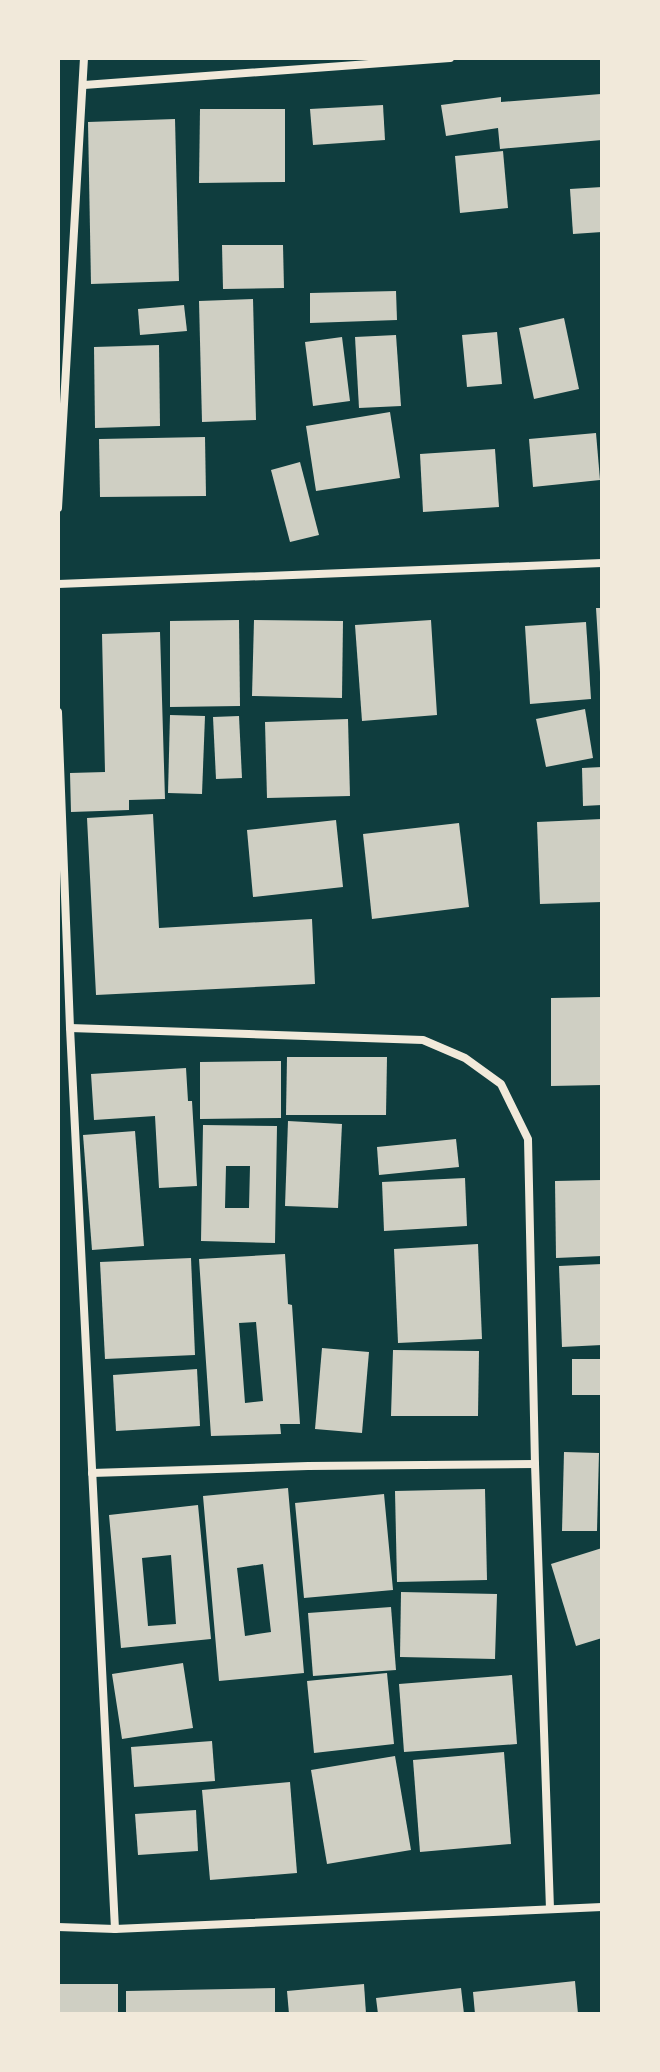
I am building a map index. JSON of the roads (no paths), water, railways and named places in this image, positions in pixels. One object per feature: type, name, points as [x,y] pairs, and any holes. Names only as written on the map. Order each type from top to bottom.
[{"type":"street","points":[[58,508],[84,58]]},
{"type":"street","points":[[84,85],[450,58]]},
{"type":"street","points":[[58,584],[602,563]]},
{"type":"street","points":[[58,712],[70,1028],[115,1929]]},
{"type":"street","points":[[70,1028],[423,1040],[465,1058],[501,1084],[528,1139],[550,1909]]},
{"type":"street","points":[[92,1473],[308,1466],[535,1464]]},
{"type":"street","points":[[58,1927],[115,1929],[602,1907]]}]
